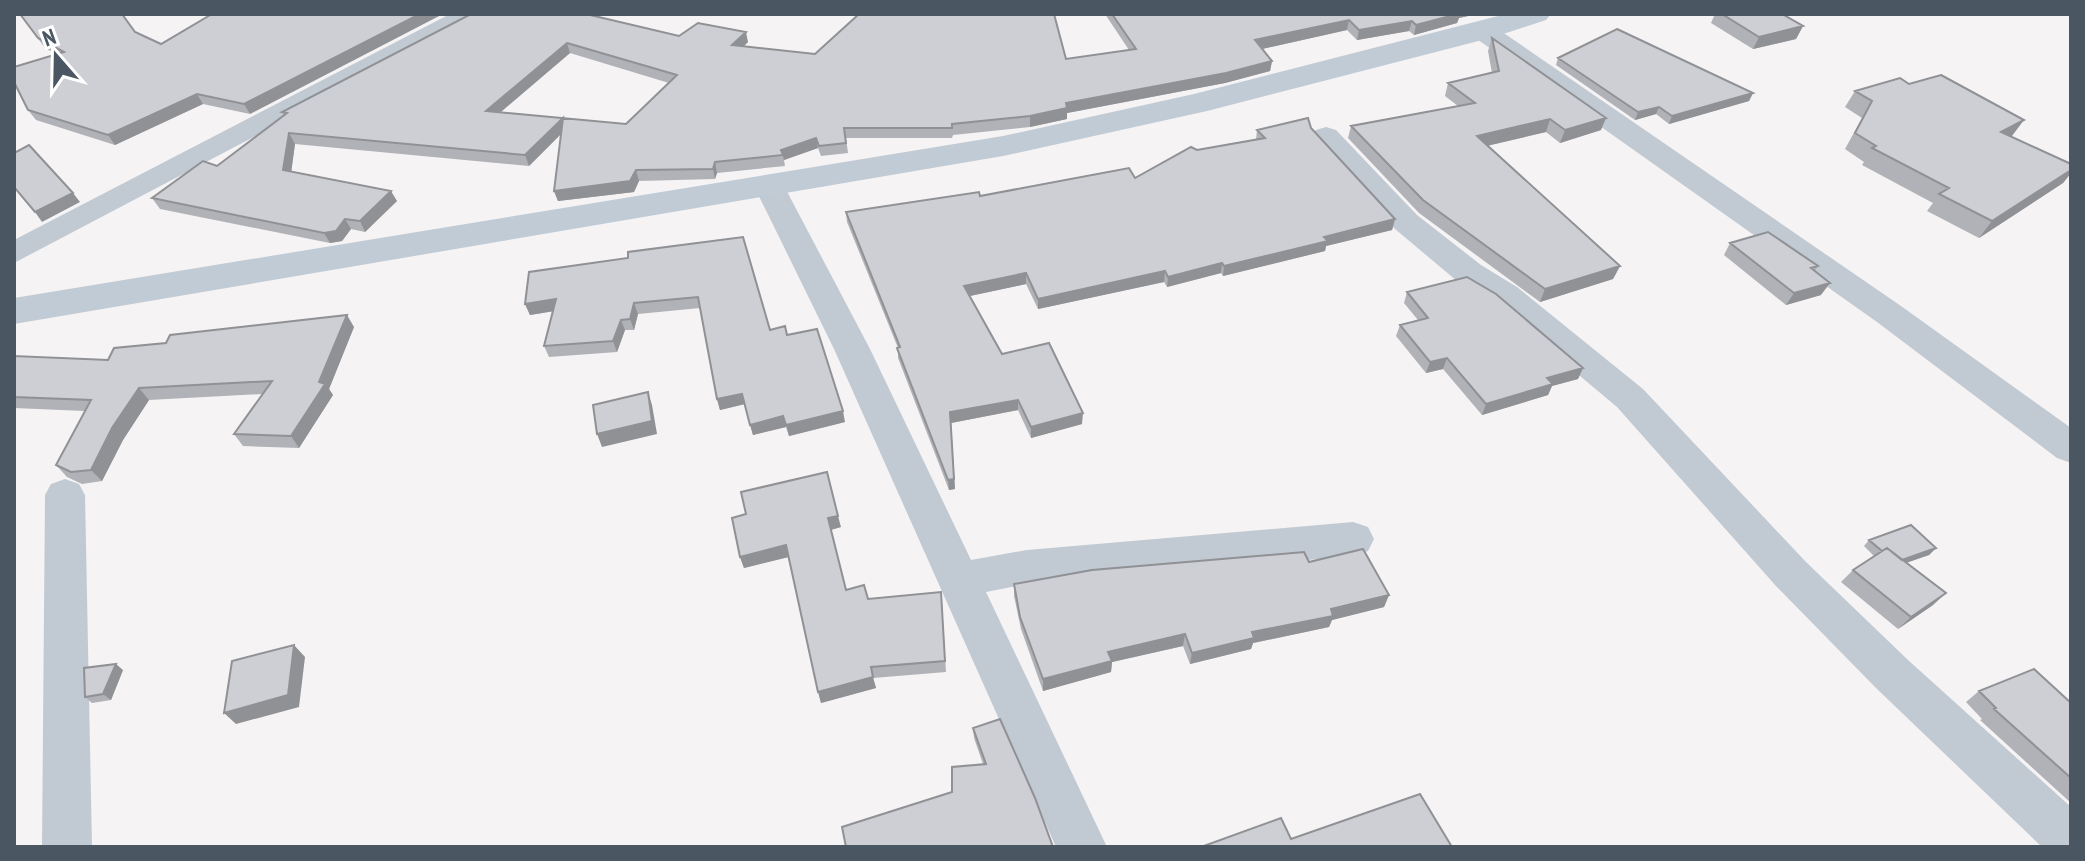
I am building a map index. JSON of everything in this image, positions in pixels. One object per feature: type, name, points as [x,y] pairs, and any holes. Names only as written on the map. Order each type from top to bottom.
[{"type":"main road","points":[[14,311],[1003,146],[1195,104],[1483,31],[1536,14]]},
{"type":"street","points":[[15,250],[469,14]]},
{"type":"street","points":[[1483,31],[1889,314],[2071,448]]},
{"type":"street","points":[[1326,136],[1406,222],[1469,273],[1505,295],[1630,398],[1791,574],[1892,674],[2071,840]]},
{"type":"street","points":[[768,184],[852,349],[1082,847]]},
{"type":"street","points":[[65,495],[67,847]]},
{"type":"street","points":[[958,580],[1027,567],[1353,539]]},
{"type":"building","points":[[20,14],[122,14],[135,32],[161,44],[212,14],[420,14],[244,104],[197,94],[108,135],[28,110],[14,82],[14,67],[64,52],[38,38]]},
{"type":"building","points":[[471,14],[586,14],[679,36],[698,23],[746,32],[732,45],[815,54],[859,14],[1054,14],[1066,59],[1136,49],[1112,14],[1458,14],[1416,25],[1412,21],[1359,30],[1349,20],[1255,40],[1272,61],[1226,73],[1066,103],[1067,108],[1030,116],[952,124],[952,128],[844,128],[846,143],[819,146],[816,138],[781,150],[783,155],[715,162],[713,169],[636,170],[630,181],[554,191],[563,118],[525,155],[289,133],[283,170],[391,191],[360,221],[345,219],[336,231],[324,233],[152,198],[203,161],[217,166],[287,113],[282,112]],"holes":[[[567,43],[677,75],[626,124],[486,111]]]},
{"type":"building","points":[[1722,14],[1782,14],[1803,26],[1759,37]]},
{"type":"building","points":[[1617,29],[1753,93],[1672,116],[1659,107],[1638,112],[1558,58]]},
{"type":"building","points":[[1492,38],[1606,118],[1565,130],[1550,119],[1477,136],[1620,266],[1545,289],[1423,200],[1351,126],[1475,103],[1448,83],[1499,71]]},
{"type":"building","points":[[1941,75],[2024,120],[2001,132],[2071,164],[2071,170],[1992,221],[1939,194],[1949,188],[1872,148],[1876,146],[1855,133],[1872,101],[1855,91],[1900,78],[1909,84]]},
{"type":"building","points":[[1308,118],[1311,128],[1395,219],[1324,237],[1328,241],[1224,266],[1222,263],[1168,277],[1165,271],[1038,299],[1026,273],[964,286],[1002,354],[1049,343],[1083,413],[1031,427],[1018,400],[950,412],[954,479],[948,480],[897,348],[900,347],[846,212],[979,192],[980,196],[1129,168],[1135,178],[1191,147],[1197,150],[1265,138],[1257,130]]},
{"type":"building","points":[[29,145],[73,193],[35,212],[14,187],[14,153]]},
{"type":"building","points":[[1768,232],[1818,266],[1811,268],[1830,283],[1794,293],[1730,243]]},
{"type":"building","points":[[743,237],[770,330],[785,326],[787,335],[817,329],[843,411],[786,425],[783,416],[750,425],[742,394],[717,399],[698,297],[634,303],[630,319],[621,320],[613,341],[544,346],[556,299],[525,304],[529,272],[628,258],[628,252]]},
{"type":"building","points":[[1467,277],[1496,294],[1583,368],[1547,378],[1553,384],[1486,404],[1447,358],[1430,362],[1400,325],[1428,318],[1407,292]]},
{"type":"building","points":[[347,315],[319,382],[325,384],[291,436],[234,434],[272,381],[139,388],[112,428],[91,470],[71,472],[56,465],[91,400],[14,397],[14,356],[108,360],[114,348],[166,343],[170,335]]},
{"type":"building","points":[[648,392],[652,421],[597,434],[593,405]]},
{"type":"building","points":[[827,472],[838,516],[828,518],[846,590],[864,585],[868,599],[941,592],[945,661],[871,667],[873,677],[818,692],[786,545],[740,557],[732,518],[746,514],[741,492]]},
{"type":"building","points":[[1911,525],[1936,548],[1902,560],[1887,548],[1882,551],[1869,540]]},
{"type":"building","points":[[1887,548],[1946,593],[1911,617],[1853,570]]},
{"type":"building","points":[[1363,549],[1389,595],[1331,609],[1333,616],[1252,632],[1254,638],[1192,653],[1185,634],[1108,652],[1112,661],[1043,679],[1020,617],[1014,584],[1092,570],[1304,552],[1309,562]]},
{"type":"building","points":[[294,645],[288,695],[224,713],[232,661]]},
{"type":"building","points":[[116,664],[103,694],[85,697],[84,668]]},
{"type":"building","points":[[2034,669],[2071,703],[2071,778],[1994,709],[1979,691]]},
{"type":"building","points":[[1000,719],[1053,847],[846,847],[842,827],[952,792],[952,767],[986,764],[973,728]]},
{"type":"building","points":[[1420,794],[1452,847],[1201,847],[1281,818],[1291,839]]}]
